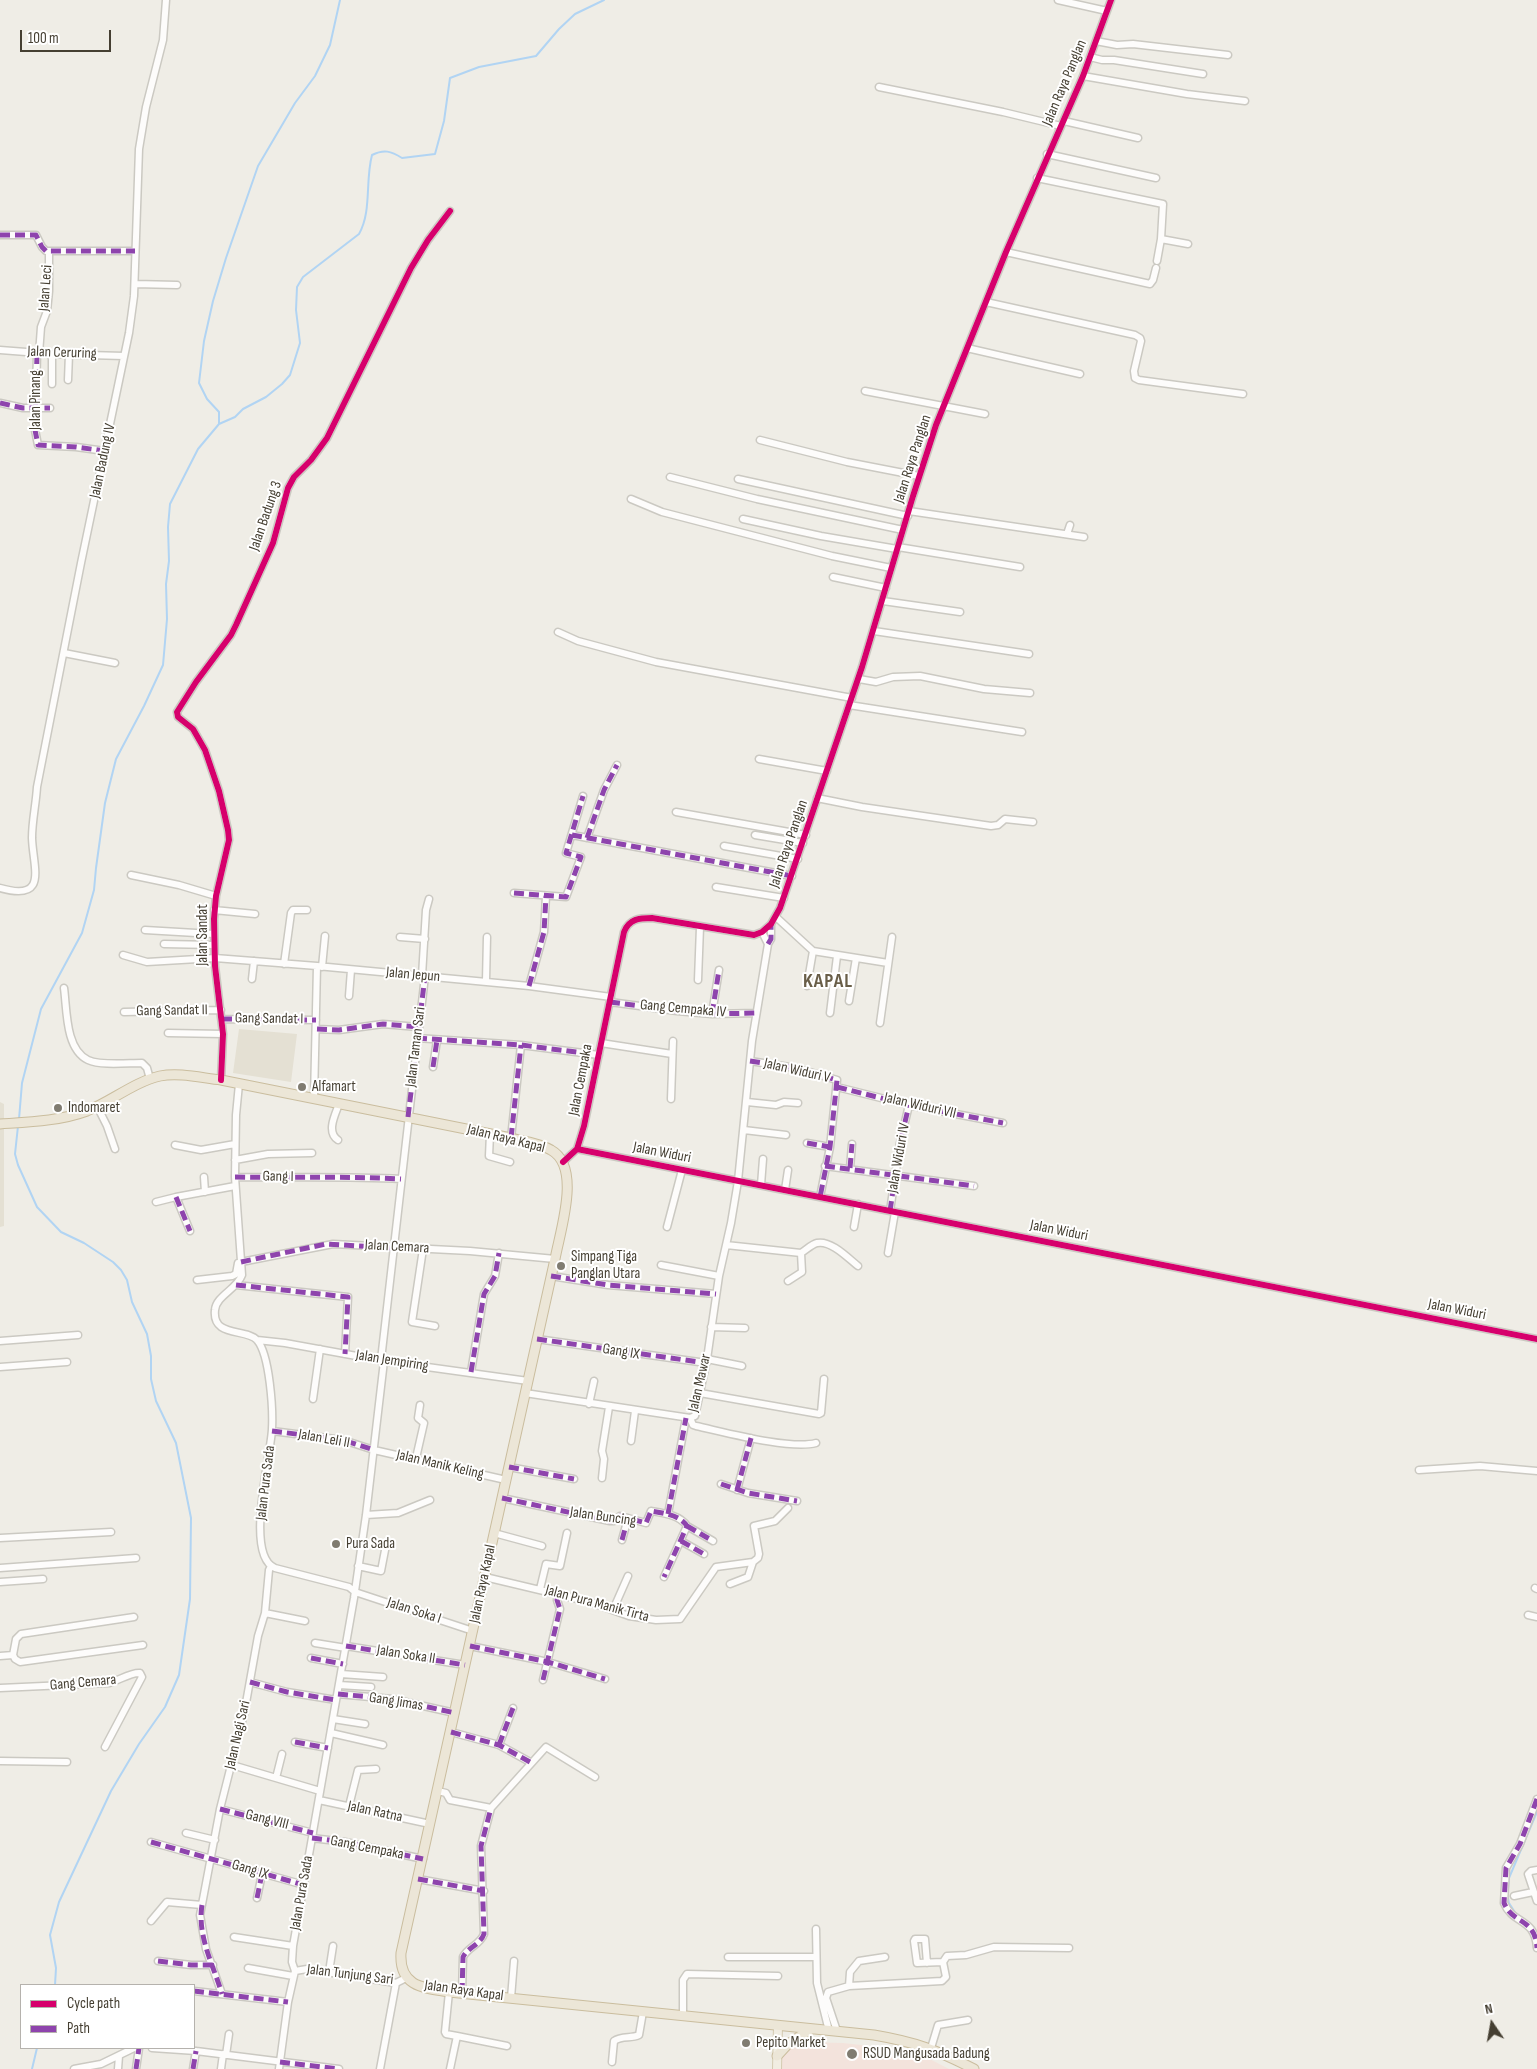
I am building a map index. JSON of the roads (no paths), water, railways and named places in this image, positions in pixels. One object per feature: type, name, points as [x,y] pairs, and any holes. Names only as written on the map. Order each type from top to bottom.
[{"type":"highway","name":"Jalan Raya Kapal","points":[[0,1124],[33,1122],[70,1116],[97,1106],[160,1076],[175,1075],[221,1080],[511,1138],[548,1148],[558,1155],[563,1162],[568,1177],[568,1187],[555,1259],[401,1953],[401,1968],[406,1978],[423,1986],[456,1992],[896,2039],[931,2048],[974,2069]]},
{"type":"highway","points":[[778,2056],[794,2039],[811,2029]]},
{"type":"main road","points":[[777,2069],[778,2026]]},
{"type":"street","name":"Jalan Badung IV","points":[[0,888],[14,892],[27,890],[34,883],[35,878],[32,839],[37,787],[132,312],[135,284],[139,149],[146,107],[163,40],[166,0]]},
{"type":"street","points":[[1058,0],[1107,12]]},
{"type":"street","name":"Jalan Raya Panglan","points":[[762,932],[776,917],[798,859],[817,798],[859,679],[919,476],[944,406],[1047,154],[1083,76],[1110,0]]},
{"type":"street","points":[[1096,41],[1117,46],[1133,44],[1228,55]]},
{"type":"street","points":[[1090,57],[1203,74]]},
{"type":"street","points":[[1083,76],[1187,94],[1245,101]]},
{"type":"street","points":[[879,87],[1138,138]]},
{"type":"street","points":[[1047,154],[1156,178]]},
{"type":"street","points":[[1006,252],[1151,284],[1161,239],[1163,204],[1037,178]]},
{"type":"street","name":"Jalan Badung 3","points":[[215,778],[198,736],[178,716],[178,712],[196,682],[231,635],[236,625],[273,543],[290,482],[312,460],[327,438],[411,268],[428,240],[450,211]]},
{"type":"street","points":[[0,235],[36,235],[42,247],[49,251],[136,252]]},
{"type":"street","points":[[1161,239],[1188,244]]},
{"type":"street","name":"Jalan Leci","points":[[38,354],[41,327],[47,311],[49,298],[49,251]]},
{"type":"street","points":[[135,284],[177,285]]},
{"type":"street","points":[[986,302],[1135,335],[1141,341],[1134,371],[1135,378],[1139,380],[1243,394]]},
{"type":"street","points":[[967,348],[1080,374]]},
{"type":"street","name":"Jalan Ceruring","points":[[0,350],[38,354],[124,356]]},
{"type":"street","name":"Jalan Pinang","points":[[38,354],[35,408],[38,445],[105,451]]},
{"type":"street","points":[[52,354],[52,384]]},
{"type":"street","points":[[68,380],[69,354]]},
{"type":"street","points":[[865,391],[984,414]]},
{"type":"street","points":[[0,403],[23,408],[50,408]]},
{"type":"street","points":[[760,440],[847,462],[919,476]]},
{"type":"street","points":[[670,477],[757,499],[903,530]]},
{"type":"street","points":[[738,479],[908,513],[1084,537]]},
{"type":"street","points":[[630,499],[662,512],[832,556],[891,568]]},
{"type":"street","points":[[743,519],[821,536],[1020,567]]},
{"type":"street","points":[[1068,534],[1070,525]]},
{"type":"street","points":[[833,577],[886,588]]},
{"type":"street","points":[[883,600],[960,612]]},
{"type":"street","points":[[874,631],[1030,654]]},
{"type":"street","points":[[558,632],[578,641],[604,649],[656,662],[852,698]]},
{"type":"street","points":[[64,653],[115,663]]},
{"type":"street","points":[[859,679],[876,682],[893,677],[920,676],[984,689],[1030,693]]},
{"type":"street","points":[[849,705],[1022,732]]},
{"type":"street","points":[[760,759],[827,771]]},
{"type":"street","points":[[587,838],[604,790],[617,765]]},
{"type":"street","name":"Jalan Sandat","points":[[215,778],[226,816],[229,840],[216,896],[213,934],[223,1034],[221,1080]]},
{"type":"street","points":[[514,893],[566,897],[581,857],[566,853],[582,796]]},
{"type":"street","points":[[817,798],[991,826],[998,825],[1005,819],[1033,822]]},
{"type":"street","points":[[676,812],[806,835]]},
{"type":"street","points":[[572,835],[792,876]]},
{"type":"street","points":[[755,835],[803,843]]},
{"type":"street","points":[[724,846],[798,859]]},
{"type":"street","points":[[131,875],[179,885],[216,896]]},
{"type":"street","points":[[716,887],[784,898]]},
{"type":"street","points":[[529,986],[544,932],[546,896]]},
{"type":"street","name":"Jalan Taman Sari","points":[[382,1360],[417,1038],[423,976],[426,910],[429,899]]},
{"type":"street","points":[[214,910],[255,914]]},
{"type":"street","points":[[284,964],[290,913],[293,910],[307,910]]},
{"type":"street","points":[[776,917],[813,951],[888,963]]},
{"type":"street","name":"Jalan Cempaka","points":[[577,1149],[584,1126],[624,932],[629,924],[638,919],[652,918],[700,927]]},
{"type":"street","name":"Jalan Mawar","points":[[525,1393],[635,1411],[688,1418],[694,1416],[706,1361],[719,1276],[738,1181],[756,1013],[768,944],[771,939],[771,924]]},
{"type":"street","points":[[698,980],[700,927],[748,934],[762,932],[768,944]]},
{"type":"street","points":[[145,930],[213,934]]},
{"type":"street","points":[[314,1099],[319,966],[324,936]]},
{"type":"street","points":[[400,937],[425,939]]},
{"type":"street","points":[[486,982],[487,937]]},
{"type":"street","points":[[880,1023],[892,937]]},
{"type":"street","points":[[164,944],[214,945]]},
{"type":"street","points":[[806,986],[813,951]]},
{"type":"street","name":"Jalan Jepun","points":[[123,955],[147,962],[215,958],[319,966],[529,986],[610,999]]},
{"type":"street","points":[[830,1013],[837,956]]},
{"type":"street","points":[[849,1001],[856,958]]},
{"type":"street","points":[[252,979],[254,961]]},
{"type":"street","points":[[349,996],[351,970]]},
{"type":"street","points":[[712,1014],[719,970]]},
{"type":"street","points":[[64,988],[70,1030],[76,1050],[88,1060],[98,1062],[142,1063],[150,1080]]},
{"type":"street","name":"Gang Cempaka IV","points":[[610,999],[677,1011],[712,1014],[756,1013]]},
{"type":"street","name":"Gang Sandat II","points":[[124,1012],[221,1010]]},
{"type":"street","name":"Gang Sandat I","points":[[222,1019],[316,1020]]},
{"type":"street","points":[[317,1029],[339,1030],[383,1024],[418,1027]]},
{"type":"street","points":[[168,1033],[223,1034]]},
{"type":"street","points":[[417,1038],[521,1045],[599,1055]]},
{"type":"street","points":[[432,1067],[437,1040]]},
{"type":"street","points":[[671,1099],[673,1041]]},
{"type":"street","points":[[601,1043],[672,1054]]},
{"type":"street","points":[[511,1138],[521,1045]]},
{"type":"street","name":"Jalan Widuri V","points":[[750,1061],[796,1068],[822,1077],[833,1078],[837,1080],[837,1087]]},
{"type":"street","points":[[239,1084],[235,1144],[235,1186],[242,1275],[236,1285],[217,1304],[215,1316],[224,1330],[251,1336],[257,1340]]},
{"type":"street","points":[[820,1197],[830,1147],[837,1087]]},
{"type":"street","name":"Jalan Widuri VII","points":[[837,1087],[909,1105],[1003,1123]]},
{"type":"street","points":[[747,1102],[776,1105],[784,1102],[798,1103]]},
{"type":"street","points":[[338,1140],[333,1136],[332,1128],[339,1104]]},
{"type":"street","name":"Jalan Widuri IV","points":[[888,1253],[900,1143],[909,1105]]},
{"type":"street","points":[[97,1106],[107,1126],[115,1150]]},
{"type":"street","points":[[744,1130],[786,1134]]},
{"type":"street","points":[[490,1134],[489,1156],[510,1162]]},
{"type":"street","points":[[807,1143],[830,1147]]},
{"type":"street","points":[[175,1145],[201,1150],[235,1144]]},
{"type":"street","points":[[850,1168],[852,1144]]},
{"type":"street","points":[[563,1162],[577,1149]]},
{"type":"street","name":"Jalan Widuri","points":[[577,1149],[1537,1340]]},
{"type":"street","points":[[235,1160],[268,1154],[312,1153]]},
{"type":"street","points":[[761,1185],[763,1159]]},
{"type":"street","points":[[826,1166],[974,1186]]},
{"type":"street","points":[[667,1227],[682,1170]]},
{"type":"street","points":[[785,1190],[788,1170]]},
{"type":"street","name":"Gang I","points":[[235,1177],[320,1178],[344,1176],[401,1178]]},
{"type":"street","points":[[204,1177],[205,1192]]},
{"type":"street","points":[[156,1202],[235,1186]]},
{"type":"street","points":[[176,1197],[190,1231]]},
{"type":"street","points":[[854,1227],[858,1204]]},
{"type":"street","points":[[726,1245],[801,1253],[815,1243],[822,1242],[835,1248],[858,1266]]},
{"type":"street","name":"Jalan Cemara","points":[[241,1262],[326,1244],[499,1253],[555,1259]]},
{"type":"street","points":[[422,1249],[412,1322],[435,1326]]},
{"type":"street","points":[[471,1372],[484,1294],[495,1276],[499,1253]]},
{"type":"street","points":[[788,1281],[802,1273],[801,1253]]},
{"type":"street","points":[[197,1280],[236,1274],[238,1270],[236,1255],[241,1254]]},
{"type":"street","points":[[661,1265],[719,1276]]},
{"type":"street","points":[[551,1276],[608,1284],[716,1294]]},
{"type":"street","points":[[236,1285],[348,1297],[345,1354]]},
{"type":"street","points":[[711,1327],[745,1328]]},
{"type":"street","points":[[0,1341],[78,1335]]},
{"type":"street","name":"Gang IX","points":[[537,1339],[742,1366]]},
{"type":"street","name":"Jalan Jempiring","points":[[257,1340],[528,1381]]},
{"type":"street","name":"Jalan Pura Sada","points":[[257,1340],[265,1363],[270,1390],[272,1431],[260,1521],[264,1554],[271,1566]]},
{"type":"street","points":[[313,1399],[320,1349]]},
{"type":"street","name":"Jalan Pura Sada","points":[[294,1973],[292,1962],[293,1946],[302,1885],[313,1835],[355,1592],[374,1450],[382,1360]]},
{"type":"street","points":[[0,1367],[66,1362]]},
{"type":"street","points":[[700,1393],[819,1414],[821,1412],[824,1379]]},
{"type":"street","points":[[589,1404],[594,1381]]},
{"type":"street","points":[[416,1458],[423,1427],[423,1422],[418,1418],[420,1405]]},
{"type":"street","points":[[602,1478],[604,1461],[602,1451],[609,1407]]},
{"type":"street","points":[[631,1440],[635,1411]]},
{"type":"street","points":[[688,1418],[696,1426],[751,1438],[804,1445],[816,1443]]},
{"type":"street","points":[[688,1418],[668,1514],[679,1518],[713,1541]]},
{"type":"street","name":"Jalan Leli II","points":[[272,1431],[344,1440],[374,1450]]},
{"type":"street","points":[[737,1490],[751,1438]]},
{"type":"street","name":"Jalan Manik Keling","points":[[374,1450],[416,1458],[506,1480]]},
{"type":"street","points":[[1419,1470],[1480,1466],[1537,1471]]},
{"type":"street","points":[[509,1467],[574,1480]]},
{"type":"street","points":[[721,1484],[737,1490],[797,1501]]},
{"type":"street","name":"Jalan Buncing","points":[[502,1498],[610,1521],[614,1521],[620,1516],[644,1523],[647,1521],[650,1511],[668,1514]]},
{"type":"street","points":[[366,1515],[398,1513],[430,1500]]},
{"type":"street","points":[[730,1584],[748,1577],[753,1562],[759,1557],[754,1526],[774,1521],[788,1508]]},
{"type":"street","points":[[622,1540],[628,1518]]},
{"type":"street","points":[[664,1577],[681,1541],[686,1524]]},
{"type":"street","points":[[0,1538],[111,1532]]},
{"type":"street","points":[[494,1533],[542,1546]]},
{"type":"street","points":[[540,1589],[546,1564],[560,1566],[567,1533]]},
{"type":"street","points":[[681,1541],[704,1554]]},
{"type":"street","points":[[358,1566],[380,1571],[386,1545]]},
{"type":"street","points":[[0,1568],[136,1558]]},
{"type":"street","name":"Jalan Pura Manik Tirta","points":[[485,1577],[540,1589],[618,1612],[656,1620],[680,1620],[716,1567],[753,1562]]},
{"type":"street","points":[[271,1566],[349,1587],[355,1592]]},
{"type":"street","name":"Jalan Nagi Sari","points":[[222,1994],[203,1938],[200,1915],[220,1809],[232,1764],[258,1636],[265,1613],[268,1570],[271,1566]]},
{"type":"street","points":[[618,1612],[628,1576]]},
{"type":"street","points":[[0,1582],[43,1579]]},
{"type":"street","name":"Jalan Soka I","points":[[355,1592],[473,1631]]},
{"type":"street","points":[[543,1680],[560,1606],[557,1600],[558,1594]]},
{"type":"street","points":[[265,1613],[305,1621]]},
{"type":"street","points":[[1528,1616],[1537,1617]]},
{"type":"street","points":[[134,1617],[21,1634],[16,1639],[13,1655],[20,1662],[143,1645]]},
{"type":"street","name":"Jalan Soka II","points":[[315,1643],[465,1665]]},
{"type":"street","points":[[470,1646],[548,1662],[605,1680]]},
{"type":"street","points":[[0,1656],[13,1655]]},
{"type":"street","points":[[311,1658],[343,1664]]},
{"type":"street","name":"Gang Cemara","points":[[0,1688],[109,1683],[138,1672],[142,1677],[104,1747]]},
{"type":"street","points":[[341,1674],[383,1677]]},
{"type":"street","name":"Gang Jimas","points":[[250,1682],[287,1692],[337,1697],[392,1698],[455,1713]]},
{"type":"street","points":[[339,1685],[371,1687]]},
{"type":"street","points":[[499,1745],[513,1708]]},
{"type":"street","points":[[333,1719],[366,1724]]},
{"type":"street","points":[[450,1732],[499,1745],[527,1761]]},
{"type":"street","points":[[331,1733],[383,1745]]},
{"type":"street","points":[[295,1742],[328,1748]]},
{"type":"street","points":[[507,2046],[446,2034],[465,1952],[481,1940],[484,1934],[480,1846],[486,1807],[527,1761],[546,1747],[594,1777]]},
{"type":"street","points":[[276,1778],[282,1754]]},
{"type":"street","points":[[0,1761],[68,1762]]},
{"type":"street","points":[[232,1764],[320,1790]]},
{"type":"street","points":[[349,1806],[358,1770],[376,1768]]},
{"type":"street","points":[[438,1791],[446,1793],[450,1800],[486,1807]]},
{"type":"street","points":[[1537,1799],[1520,1844],[1506,1868],[1504,1903],[1511,1912],[1532,1929],[1537,1948]]},
{"type":"street","name":"Jalan Ratna","points":[[319,1800],[430,1824]]},
{"type":"street","name":"Gang VIII","points":[[220,1809],[313,1835]]},
{"type":"street","points":[[186,1833],[215,1840]]},
{"type":"street","name":"Gang Cempaka","points":[[313,1835],[423,1859]]},
{"type":"street","name":"Gang Cempaka","points":[[321,1836],[339,1840]]},
{"type":"street","name":"Gang IX","points":[[151,1842],[302,1885]]},
{"type":"street","points":[[1537,1870],[1531,1871],[1528,1874],[1537,1902]]},
{"type":"street","points":[[257,1898],[262,1874]]},
{"type":"street","name":"Gang IX","points":[[274,1875],[302,1885]]},
{"type":"street","points":[[418,1879],[481,1891]]},
{"type":"street","points":[[1514,1896],[1533,1892]]},
{"type":"street","points":[[151,1921],[167,1902],[202,1904]]},
{"type":"street","points":[[816,1930],[817,1983],[833,2031]]},
{"type":"street","points":[[234,1937],[293,1946]]},
{"type":"street","points":[[329,1972],[333,1946]]},
{"type":"street","points":[[833,2031],[826,1994],[828,1992],[849,1986],[942,1981],[946,1977],[943,1962],[947,1956],[966,1955],[988,1948],[1069,1948]]},
{"type":"street","points":[[728,1957],[816,1957]]},
{"type":"street","points":[[849,1986],[850,1972],[859,1961],[885,1957]]},
{"type":"street","points":[[158,1961],[190,1965],[213,1965]]},
{"type":"street","points":[[511,1998],[514,1961]]},
{"type":"street","points":[[928,1963],[943,1962]]},
{"type":"street","points":[[248,1968],[294,1973]]},
{"type":"street","name":"Jalan Tunjung Sari","points":[[280,2065],[288,2002],[294,1973],[307,1969],[396,1983],[406,1978]]},
{"type":"street","points":[[683,2016],[683,1980],[686,1974],[778,1976]]},
{"type":"street","points":[[380,2069],[396,1983]]},
{"type":"street","points":[[195,1991],[288,2002]]},
{"type":"street","points":[[612,2062],[614,2041],[623,2037],[639,2035],[644,2012]]},
{"type":"street","points":[[931,2048],[938,2024],[968,2020]]},
{"type":"street","points":[[221,2069],[229,2034]]},
{"type":"street","points":[[450,2069],[455,2036]]},
{"type":"street","points":[[74,2069],[100,2064],[132,2049]]},
{"type":"street","points":[[136,2069],[139,2049]]},
{"type":"street","points":[[167,2049],[196,2051],[280,2065],[338,2069]]},
{"type":"street","points":[[193,2069],[196,2051]]},
{"type":"street","points":[[118,2069],[119,2056]]},
{"type":"waterway","points":[[219,424],[219,412],[207,399],[199,383],[204,341],[213,301],[258,166],[295,103],[315,76],[330,45],[340,0]]},
{"type":"waterway","points":[[19,1119],[22,1083],[41,1009],[82,933],[94,890],[105,803],[116,759],[163,665],[167,619],[166,584],[169,561],[168,527],[170,504],[198,449],[219,424],[235,417],[243,409],[266,397],[290,375],[300,343],[296,310],[297,287],[303,277],[359,234],[366,216],[372,155],[387,152],[402,158],[435,154],[444,121],[450,78],[479,67],[536,56],[559,29],[575,14],[604,0]]},
{"type":"waterway","points":[[18,1126],[15,1154],[37,1207],[61,1232],[84,1243],[113,1262],[127,1280],[132,1302],[147,1334],[151,1356],[151,1379],[156,1401],[176,1443],[191,1518],[190,1599],[179,1675],[165,1707],[139,1744],[111,1791],[59,1902],[50,1935],[56,1968],[55,1984]]},
{"type":"waterway","points":[[1508,1889],[1509,1878],[1537,1812]]},
{"type":"waterway","points":[[1507,1894],[1509,1903],[1516,1914]]},
{"type":"waterway","points":[[32,2069],[37,2049]]},
{"type":"place","name":"Alfamart","points":[[302,1087]]},
{"type":"place","name":"Indomaret","points":[[58,1108]]},
{"type":"place","name":"Simpang Tiga Panglan Utara","points":[[561,1266]]},
{"type":"place","name":"Pura Sada","points":[[336,1544]]},
{"type":"place","name":"Pepito Market","points":[[746,2043]]},
{"type":"place","name":"RSUD Mangusada Badung","points":[[852,2054]]},
{"type":"district","name":"KAPAL","points":[[828,982]]}]
